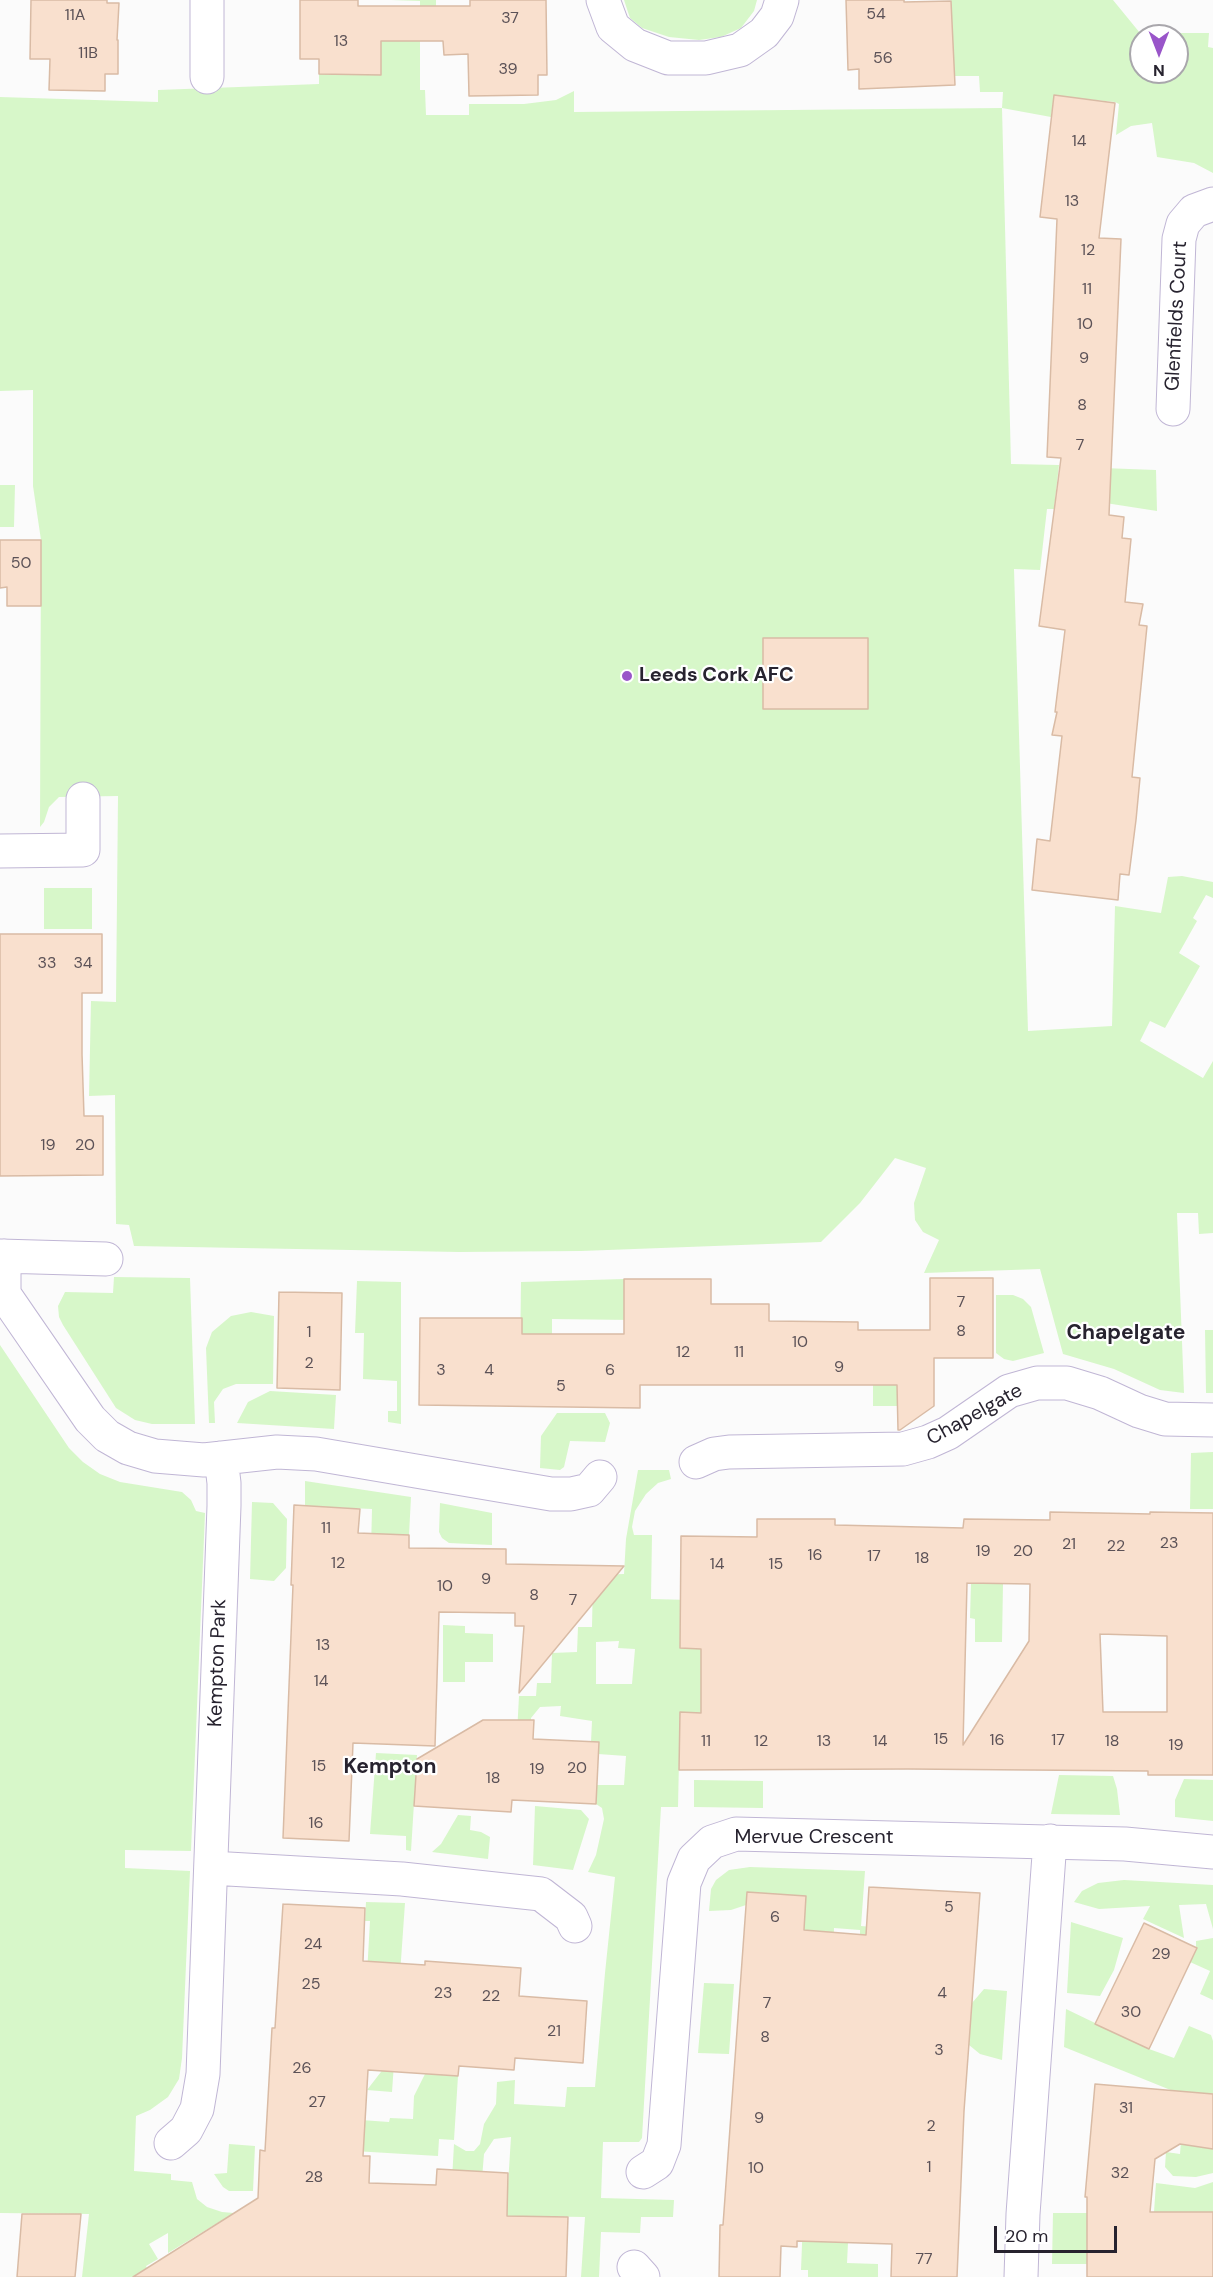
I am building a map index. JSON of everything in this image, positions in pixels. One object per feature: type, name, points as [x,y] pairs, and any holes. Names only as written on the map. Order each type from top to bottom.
[{"type":"street","points":[[207,0],[207,77]]},
{"type":"street","points":[[603,0],[613,27],[635,45],[668,58],[706,58],[740,51],[764,33],[777,16],[782,0]]},
{"type":"street","name":"Glenfields Court","points":[[1173,409],[1179,238],[1184,224],[1194,211],[1213,204]]},
{"type":"street","points":[[0,851],[83,850],[82,799]]},
{"type":"street","points":[[106,1258],[2,1256],[4,1294],[90,1419],[106,1436],[128,1448],[155,1456],[204,1460],[277,1452],[316,1454],[551,1494],[571,1494],[589,1490],[600,1477]]},
{"type":"street","name":"Chapelgate","points":[[696,1462],[714,1454],[729,1452],[903,1449],[928,1443],[948,1433],[1009,1391],[1037,1383],[1067,1383],[1100,1393],[1139,1411],[1165,1419],[1213,1420]]},
{"type":"street","name":"Kempton Park","points":[[171,2143],[186,2130],[197,2109],[203,2074],[224,1494],[221,1458]]},
{"type":"street","name":"Mervue Crescent","points":[[643,2172],[657,2163],[664,2145],[684,1883],[694,1860],[712,1842],[736,1834],[1050,1841],[1125,1844],[1213,1852]]},
{"type":"street","points":[[1022,2277],[1023,2214],[1050,1841]]},
{"type":"street","points":[[211,1868],[402,1879],[540,1894],[571,1917],[575,1926]]},
{"type":"green space","points":[[391,0],[436,0],[436,41],[420,41],[420,1]]},
{"type":"green space","points":[[624,0],[757,0],[754,11],[741,28],[721,37],[699,40],[669,37],[642,28],[630,18]]},
{"type":"green space","points":[[951,0],[1113,0],[1133,24],[1129,24],[1129,84],[1189,84],[1189,33],[1209,33],[1208,47],[1213,48],[1213,173],[1194,163],[1157,157],[1152,123],[1131,126],[1116,135],[1119,104],[1115,102],[1054,96],[1051,117],[1002,108],[1003,92],[980,92],[979,76],[952,76]]},
{"type":"green space","name":"Leeds Cork AFC","points":[[381,33],[420,41],[420,90],[425,90],[426,115],[469,115],[469,104],[524,104],[556,100],[574,91],[574,112],[1002,108],[1011,464],[1059,465],[1054,509],[1047,509],[1040,570],[1014,569],[1028,1031],[1112,1026],[1115,906],[1161,913],[1168,877],[1182,876],[1213,882],[1213,898],[1206,895],[1193,918],[1197,921],[1179,953],[1200,966],[1165,1028],[1150,1021],[1140,1041],[1203,1078],[1213,1061],[1213,1233],[1199,1234],[1198,1213],[1177,1213],[1184,1393],[1160,1390],[1114,1369],[1063,1354],[1040,1269],[924,1273],[939,1240],[923,1232],[915,1220],[914,1203],[926,1168],[895,1158],[860,1203],[821,1242],[581,1251],[459,1252],[134,1246],[129,1225],[116,1224],[115,1095],[89,1096],[91,1001],[116,1002],[118,796],[59,797],[49,807],[40,827],[41,540],[33,486],[33,390],[0,391],[0,97],[158,102],[158,90],[319,84],[319,74],[381,75]]},
{"type":"green space","points":[[1076,467],[1156,470],[1157,511],[1099,502]]},
{"type":"green space","points":[[0,485],[15,485],[14,527],[0,527]]},
{"type":"green space","points":[[44,888],[92,888],[92,929],[44,929]]},
{"type":"green space","points":[[114,1277],[190,1278],[195,1424],[152,1424],[135,1420],[116,1408],[63,1325],[59,1317],[58,1306],[65,1292],[113,1293]]},
{"type":"green space","points":[[624,1279],[624,1306],[649,1306],[632,1320],[552,1319],[552,1334],[544,1334],[543,1366],[520,1366],[521,1282]]},
{"type":"green space","points":[[357,1281],[401,1282],[401,1424],[388,1422],[388,1411],[397,1411],[397,1381],[363,1379],[364,1333],[355,1333]]},
{"type":"green space","points":[[996,1295],[1013,1295],[1023,1299],[1031,1307],[1044,1353],[1013,1361],[1004,1359],[996,1353]]},
{"type":"green space","points":[[251,1312],[274,1316],[273,1384],[236,1384],[223,1389],[214,1402],[215,1423],[209,1423],[206,1348],[212,1332],[231,1316]]},
{"type":"green space","points":[[1205,1330],[1213,1330],[1213,1393],[1206,1393]]},
{"type":"green space","points":[[906,1337],[898,1406],[873,1406],[873,1338]]},
{"type":"green space","points":[[0,1345],[69,1448],[83,1462],[100,1474],[120,1482],[182,1492],[191,1500],[196,1511],[205,1513],[191,1851],[125,1850],[125,1868],[190,1871],[182,2058],[179,2079],[168,2097],[150,2110],[136,2116],[134,2171],[171,2174],[171,2180],[192,2182],[197,2199],[207,2207],[234,2213],[168,2253],[168,2233],[149,2244],[158,2259],[146,2266],[151,2277],[82,2277],[89,2214],[0,2213]]},
{"type":"green space","points":[[270,1391],[336,1395],[334,1429],[237,1423],[248,1402]]},
{"type":"green space","points":[[557,1413],[605,1413],[610,1423],[605,1442],[570,1441],[564,1467],[560,1470],[540,1468],[541,1436]]},
{"type":"green space","points":[[1213,1452],[1213,1509],[1190,1509],[1191,1453]]},
{"type":"green space","points":[[638,1470],[669,1470],[671,1479],[658,1483],[646,1494],[635,1511],[632,1527],[634,1535],[652,1535],[651,1599],[691,1600],[690,1620],[742,1620],[743,1584],[846,1586],[845,1628],[836,1628],[836,1642],[845,1642],[845,1645],[834,1645],[834,1664],[851,1665],[851,1694],[793,1694],[793,1676],[815,1675],[815,1646],[793,1646],[794,1620],[770,1620],[770,1646],[765,1691],[732,1692],[732,1713],[680,1713],[678,1807],[661,1807],[642,2138],[639,2142],[603,2142],[601,2198],[674,2200],[673,2217],[641,2217],[640,2233],[601,2232],[599,2277],[581,2277],[585,2217],[519,2216],[518,2256],[489,2256],[488,2277],[479,2277],[479,2234],[514,2234],[514,2216],[506,2216],[511,2137],[494,2139],[484,2154],[479,2215],[450,2215],[454,2144],[466,2151],[474,2151],[480,2144],[484,2124],[496,2104],[497,2082],[515,2080],[514,2104],[565,2107],[567,2087],[595,2087],[615,1877],[588,1872],[596,1855],[604,1819],[602,1808],[596,1804],[597,1785],[624,1785],[626,1756],[598,1754],[599,1743],[591,1742],[592,1721],[560,1716],[561,1706],[540,1707],[531,1718],[531,1735],[517,1733],[519,1696],[536,1696],[537,1683],[551,1683],[552,1653],[577,1652],[578,1627],[592,1627],[593,1575],[624,1574],[626,1539]],"holes":[[[619,1641],[618,1648],[635,1649],[632,1684],[596,1684],[596,1642]],[[732,1647],[732,1673],[701,1673],[701,1648]]]},
{"type":"green space","points":[[305,1481],[411,1497],[409,1535],[389,1534],[371,1549],[372,1509],[305,1506]]},
{"type":"green space","points":[[252,1502],[273,1503],[287,1519],[286,1568],[274,1581],[250,1579]]},
{"type":"green space","points":[[440,1503],[492,1513],[492,1545],[449,1543],[442,1538],[439,1532]]},
{"type":"green space","points":[[971,1583],[1003,1584],[1002,1642],[975,1642],[975,1619],[970,1618]]},
{"type":"green space","points":[[443,1625],[465,1626],[465,1633],[493,1634],[493,1662],[465,1662],[465,1682],[443,1682]]},
{"type":"green space","points":[[376,1753],[417,1755],[411,1851],[406,1850],[406,1836],[370,1834]]},
{"type":"green space","points":[[1059,1775],[1113,1776],[1120,1815],[1051,1814]]},
{"type":"green space","points":[[1184,1779],[1213,1780],[1213,1821],[1175,1817],[1175,1800]]},
{"type":"green space","points":[[694,1780],[763,1781],[763,1808],[694,1807]]},
{"type":"green space","points":[[535,1806],[581,1810],[589,1819],[573,1870],[533,1865]]},
{"type":"green space","points":[[458,1815],[471,1816],[470,1830],[490,1837],[488,1859],[432,1852],[441,1844]]},
{"type":"green space","points":[[750,1867],[865,1871],[861,1926],[899,1929],[888,1936],[862,1935],[860,1930],[834,1928],[833,1954],[802,1960],[806,1896],[747,1892],[746,1905],[731,1910],[709,1911],[711,1889],[716,1880],[729,1870]]},
{"type":"green space","points":[[1124,1880],[1213,1885],[1213,1929],[1206,1904],[1179,1905],[1184,1938],[1143,1919],[1150,1906],[1099,1909],[1074,1902],[1082,1891],[1098,1883]]},
{"type":"green space","points":[[366,1902],[405,1903],[397,2017],[367,1974],[370,1921],[365,1921]]},
{"type":"green space","points":[[1071,1922],[1123,1938],[1114,1970],[1100,1996],[1067,1993]]},
{"type":"green space","points":[[1213,1938],[1213,2000],[1200,1994],[1210,1971],[1190,1962],[1196,1948],[1196,1941]]},
{"type":"green space","points":[[704,1983],[734,1984],[729,2054],[698,2053]]},
{"type":"green space","points":[[984,1989],[1007,1991],[1002,2060],[980,2054],[969,2045],[972,2003]]},
{"type":"green space","points":[[1066,2009],[1149,2049],[1174,2058],[1189,2026],[1211,2035],[1213,2041],[1213,2126],[1178,2093],[1064,2047]]},
{"type":"green space","points":[[396,2035],[392,2092],[367,2090],[384,2068]]},
{"type":"green space","points":[[425,2074],[458,2076],[454,2140],[439,2139],[438,2156],[337,2150],[333,2118],[389,2122],[390,2118],[413,2119],[414,2096]]},
{"type":"green space","points":[[1182,2129],[1213,2149],[1213,2173],[1196,2177],[1173,2176],[1165,2167],[1166,2152],[1180,2154]]},
{"type":"green space","points":[[229,2144],[255,2146],[253,2191],[229,2191],[223,2187],[214,2174],[227,2173]]},
{"type":"green space","points":[[1213,2182],[1213,2212],[1154,2212],[1156,2183],[1195,2188]]},
{"type":"green space","points":[[1053,2213],[1087,2213],[1148,2264],[1052,2264]]},
{"type":"green space","points":[[803,2219],[832,2242],[848,2243],[847,2263],[878,2264],[878,2277],[808,2277],[808,2270],[801,2270]]},
{"type":"building","points":[[31,0],[107,0],[107,3],[119,3],[118,74],[105,74],[105,91],[49,90],[50,59],[30,59]]},
{"type":"building","points":[[300,0],[358,0],[358,6],[470,6],[470,0],[546,0],[547,75],[538,75],[538,95],[469,96],[468,54],[444,55],[443,41],[381,41],[381,75],[319,74],[319,59],[300,59]]},
{"type":"building","points":[[846,0],[951,1],[955,85],[859,89],[859,69],[848,70]]},
{"type":"building","points":[[1054,95],[1115,103],[1099,238],[1121,239],[1109,515],[1124,517],[1122,538],[1131,539],[1125,602],[1143,604],[1139,625],[1147,626],[1132,777],[1140,778],[1136,820],[1129,875],[1120,874],[1118,900],[1032,890],[1037,839],[1050,841],[1062,736],[1052,735],[1057,712],[1055,712],[1065,630],[1039,626],[1061,458],[1047,457],[1057,219],[1040,217]]},
{"type":"building","points":[[0,540],[41,540],[41,606],[7,606],[7,587],[0,588]]},
{"type":"building","points":[[763,638],[868,638],[868,709],[763,709]]},
{"type":"building","points":[[0,934],[102,934],[102,993],[82,993],[82,1054],[84,1116],[103,1116],[103,1175],[0,1176]]},
{"type":"building","points":[[930,1278],[993,1278],[993,1358],[934,1358],[934,1406],[900,1430],[898,1430],[897,1385],[640,1385],[640,1408],[419,1405],[420,1318],[522,1318],[522,1334],[624,1334],[624,1279],[711,1279],[711,1304],[769,1304],[769,1321],[858,1322],[858,1330],[930,1330]]},
{"type":"building","points":[[279,1292],[342,1293],[340,1390],[277,1388]]},
{"type":"building","points":[[294,1505],[360,1509],[358,1533],[409,1535],[409,1548],[506,1549],[506,1564],[624,1566],[519,1693],[524,1626],[515,1626],[515,1613],[439,1612],[435,1746],[353,1743],[349,1841],[283,1838]]},
{"type":"building","points":[[1050,1512],[1213,1513],[1213,1775],[1148,1775],[1148,1771],[679,1770],[680,1712],[701,1713],[701,1649],[680,1648],[681,1536],[757,1537],[757,1519],[835,1519],[835,1525],[963,1528],[964,1519],[1050,1520]],"holes":[[[967,1583],[1030,1584],[1029,1641],[963,1745]],[[1100,1634],[1167,1636],[1167,1712],[1103,1712]]]},
{"type":"building","points":[[483,1720],[534,1720],[533,1739],[599,1742],[596,1804],[512,1800],[511,1812],[414,1806],[417,1759]]},
{"type":"building","points":[[869,1887],[980,1893],[964,2111],[957,2277],[891,2277],[892,2244],[797,2241],[797,2247],[781,2246],[780,2277],[719,2277],[720,2225],[723,2225],[747,1892],[806,1896],[804,1930],[866,1935]]},
{"type":"building","points":[[283,1904],[365,1908],[363,1961],[425,1965],[425,1961],[521,1968],[519,1996],[587,2001],[583,2063],[515,2058],[514,2070],[459,2066],[458,2076],[368,2070],[363,2156],[370,2156],[369,2183],[436,2185],[437,2169],[508,2173],[507,2216],[568,2217],[566,2277],[133,2277],[258,2198],[260,2150],[265,2151],[272,2028],[275,2028]]},
{"type":"building","points":[[1144,1923],[1197,1948],[1149,2049],[1095,2024]]},
{"type":"building","points":[[1095,2084],[1213,2094],[1213,2149],[1180,2144],[1155,2159],[1150,2212],[1213,2212],[1213,2277],[1087,2277],[1087,2197],[1085,2197]]},
{"type":"building","points":[[22,2214],[81,2214],[75,2277],[17,2277]]},
{"type":"place","name":"Leeds Cork AFC","points":[[627,676]]},
{"type":"district","name":"Chapelgate","points":[[1126,1333]]},
{"type":"district","name":"Kempton","points":[[390,1767]]}]
